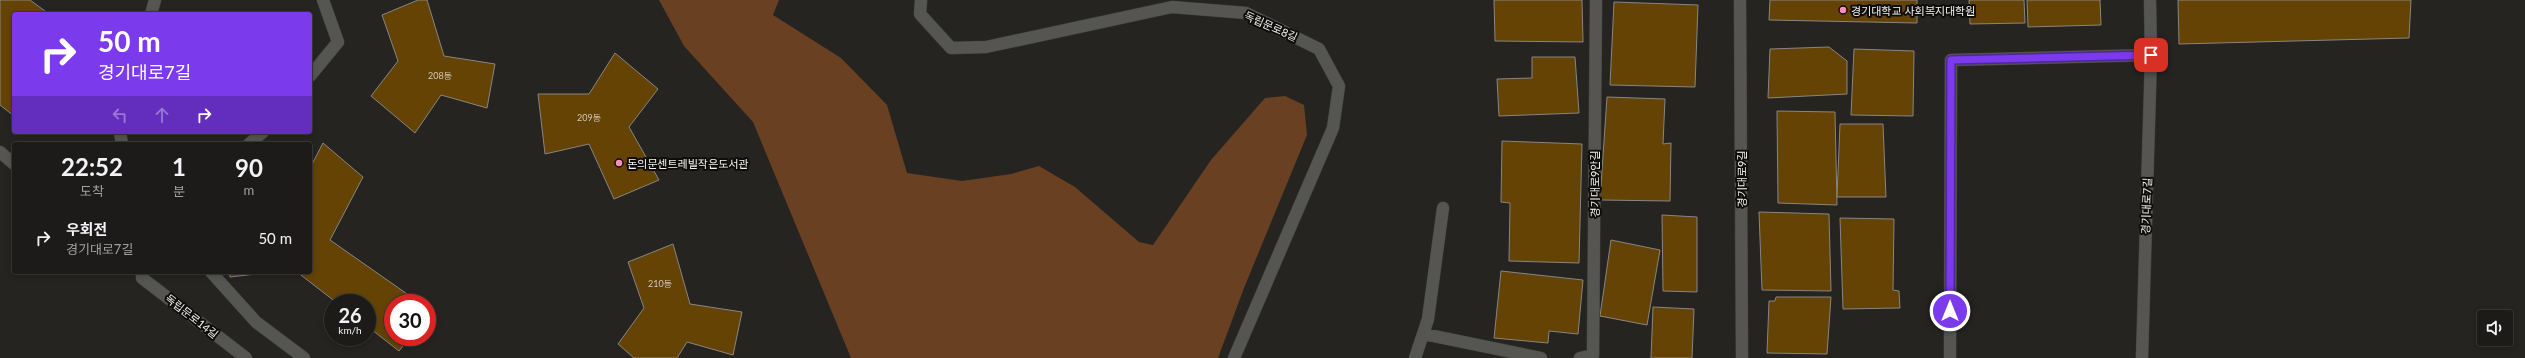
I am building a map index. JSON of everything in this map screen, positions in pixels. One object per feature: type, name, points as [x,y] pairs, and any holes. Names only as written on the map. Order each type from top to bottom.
[{"type":"street","points":[[152,12],[155,0]]},
{"type":"street","points":[[312,74],[338,42],[323,0]]},
{"type":"street","name":"독립문로8길","points":[[921,0],[920,14],[950,48],[986,47],[1172,7],[1246,13],[1319,49],[1339,86],[1333,128],[1234,358]]},
{"type":"street","name":"경기대로9안길","points":[[1580,358],[1593,355],[1596,0]]},
{"type":"street","name":"경기대로9길","points":[[1740,0],[1742,358]]},
{"type":"street","name":"경기대로7길","points":[[2142,358],[2151,55],[2150,0]]},
{"type":"street","points":[[1950,358],[1951,60],[2151,55]]},
{"type":"street","points":[[251,142],[261,134]]},
{"type":"street","points":[[0,152],[12,162]]},
{"type":"street","points":[[1415,358],[1428,319],[1443,208]]},
{"type":"street","name":"독립문로14길","points":[[142,274],[142,278],[246,358]]},
{"type":"street","points":[[213,274],[256,322],[304,358]]},
{"type":"street","points":[[1424,334],[1541,358]]},
{"type":"shaded area","points":[[659,0],[779,0],[773,15],[841,58],[887,105],[907,173],[962,181],[1011,174],[1039,166],[1075,187],[1139,242],[1153,245],[1211,160],[1265,98],[1285,96],[1304,105],[1307,135],[1244,288],[1218,358],[851,358],[753,122],[684,46]]},
{"type":"building","points":[[0,0],[30,0],[46,12],[12,12],[12,114],[0,105]]},
{"type":"building","points":[[418,0],[427,0],[444,56],[495,64],[487,108],[441,95],[415,133],[371,96],[398,61],[382,15]]},
{"type":"building","points":[[1494,0],[1582,0],[1583,42],[1495,41]]},
{"type":"building","name":"경기대학교 사회복지대학원","points":[[1770,0],[1917,0],[1917,23],[1769,20]]},
{"type":"building","points":[[1969,0],[2024,0],[2025,23],[1970,24]]},
{"type":"building","points":[[2027,0],[2100,0],[2101,25],[2028,27]]},
{"type":"building","points":[[2178,0],[2411,0],[2409,38],[2179,44]]},
{"type":"building","points":[[1614,2],[1698,5],[1695,87],[1610,85]]},
{"type":"building","points":[[1829,47],[1847,61],[1847,94],[1768,98],[1770,49]]},
{"type":"building","points":[[1854,49],[1914,51],[1913,116],[1851,115]]},
{"type":"building","points":[[615,53],[658,89],[629,127],[659,180],[614,199],[589,144],[545,154],[538,94],[589,94]]},
{"type":"building","points":[[1532,57],[1575,57],[1579,113],[1499,116],[1497,79],[1532,78]]},
{"type":"building","points":[[1607,97],[1665,99],[1663,144],[1671,143],[1670,201],[1600,200]]},
{"type":"building","points":[[1777,111],[1835,112],[1837,205],[1778,203]]},
{"type":"building","points":[[1840,124],[1883,124],[1886,197],[1837,197]]},
{"type":"building","points":[[1502,141],[1582,144],[1579,263],[1509,261],[1510,203],[1501,202]]},
{"type":"building","points":[[323,143],[363,177],[330,240],[407,294],[384,294],[384,339],[376,333],[376,294],[325,294],[300,274],[312,274],[312,164]]},
{"type":"building","points":[[1759,212],[1829,214],[1831,291],[1762,290]]},
{"type":"building","points":[[1662,215],[1697,217],[1697,292],[1663,291]]},
{"type":"building","points":[[1840,218],[1894,219],[1893,290],[1899,291],[1900,308],[1843,309]]},
{"type":"building","points":[[1611,240],[1660,250],[1647,325],[1600,316]]},
{"type":"building","points":[[673,244],[690,304],[742,312],[733,355],[687,342],[677,358],[634,358],[618,344],[644,308],[628,262]]},
{"type":"building","points":[[1501,271],[1583,280],[1578,334],[1549,331],[1548,343],[1494,338]]},
{"type":"building","points":[[229,274],[256,274],[230,277]]},
{"type":"building","points":[[1776,297],[1831,297],[1827,354],[1767,353],[1769,301],[1775,301]]},
{"type":"building","points":[[1653,307],[1694,309],[1692,358],[1651,358]]},
{"type":"building","points":[[393,346],[403,346],[399,351]]},
{"type":"place","name":"경기대학교 사회복지대학원","points":[[1843,10]]},
{"type":"place","name":"돈의문센트레빌작은도서관","points":[[619,163]]},
{"type":"route","points":[[1950,311],[1951,60],[2151,55]]}]
